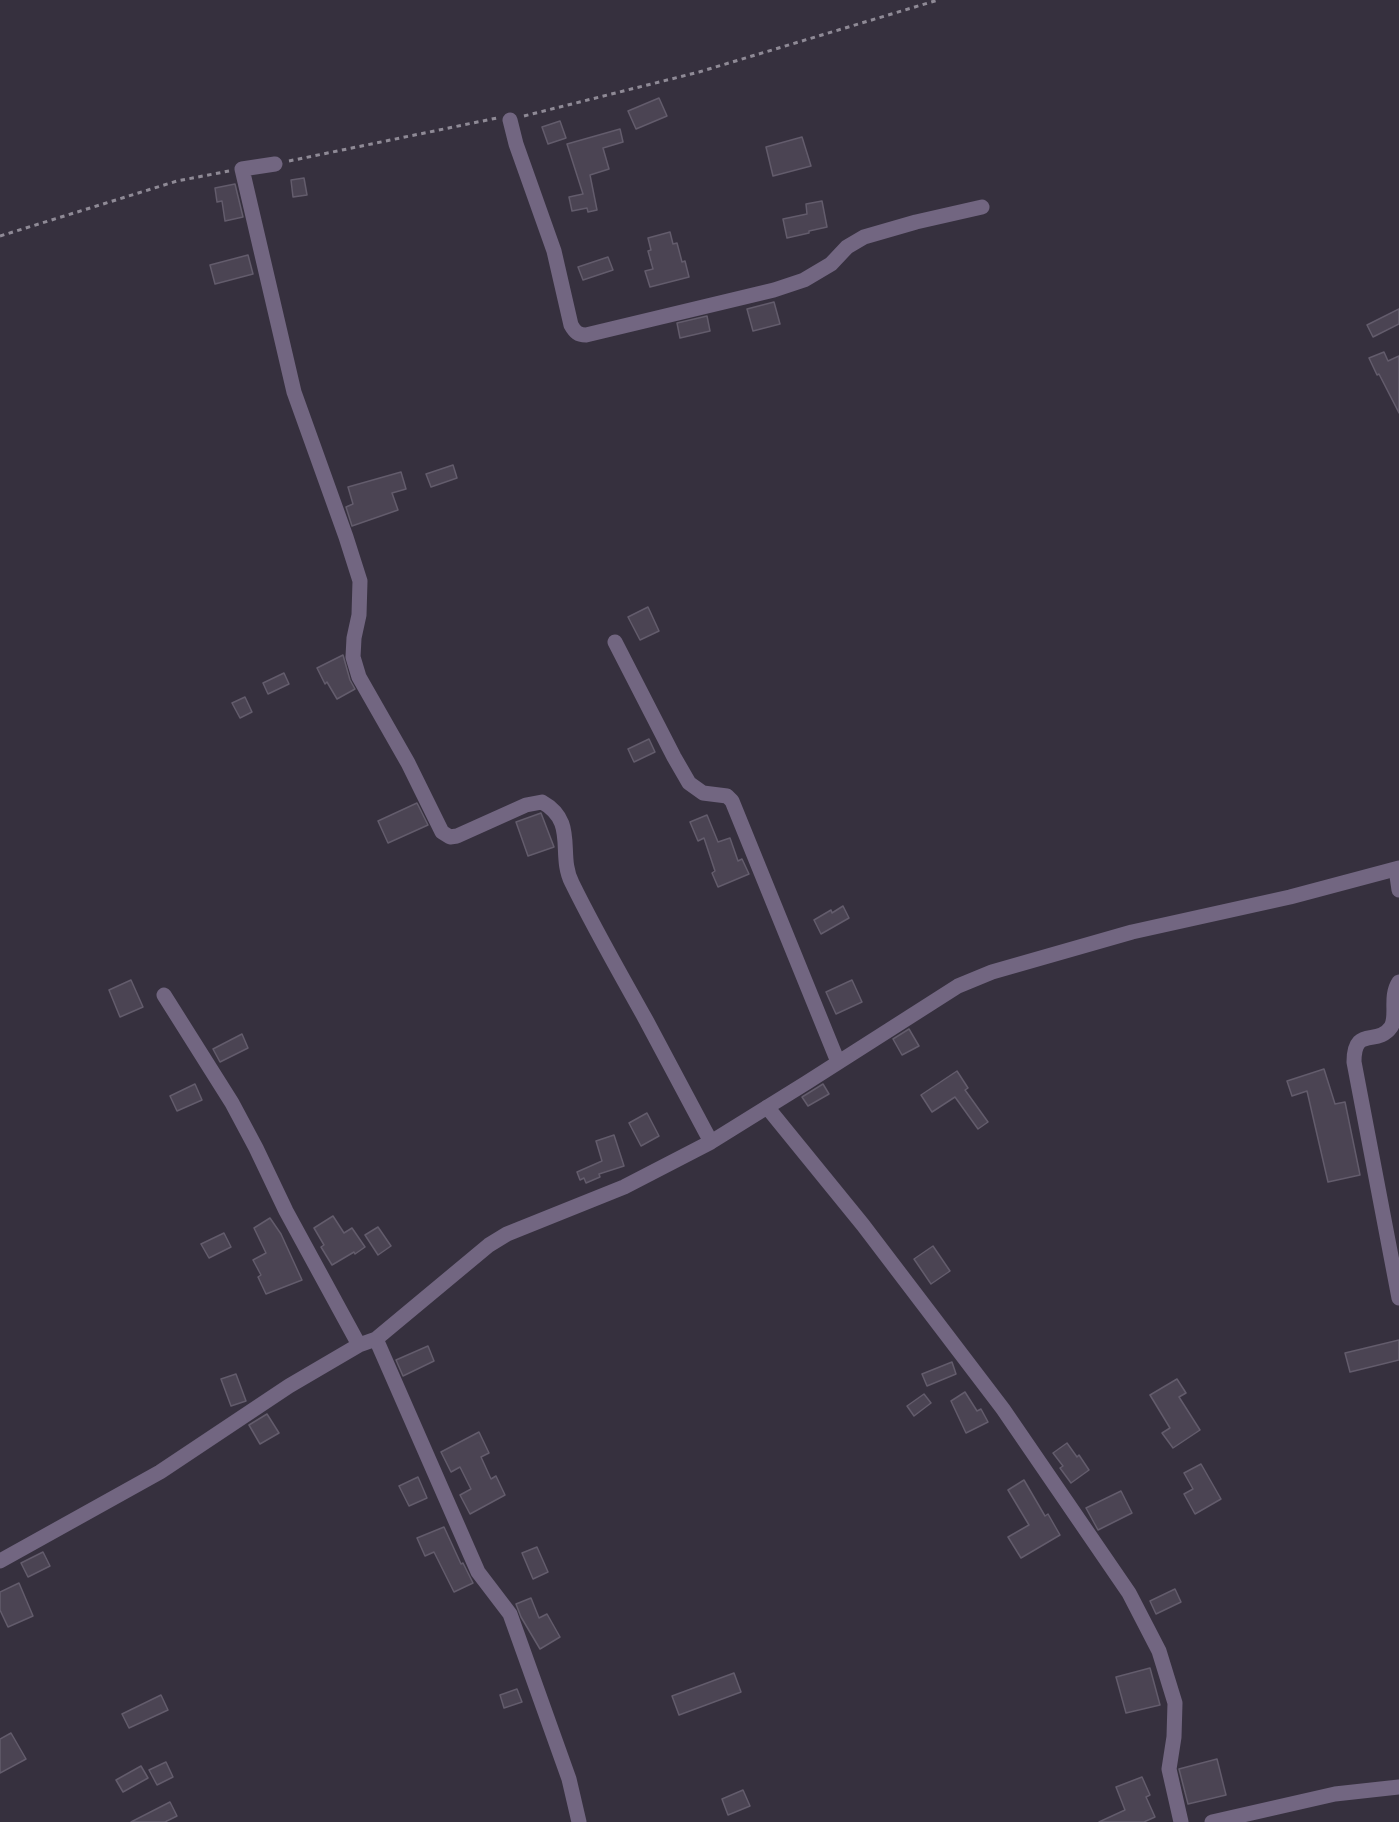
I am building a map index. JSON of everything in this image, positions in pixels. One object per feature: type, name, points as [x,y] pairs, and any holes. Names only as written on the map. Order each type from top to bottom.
[{"type":"street","points":[[510,120],[516,144],[554,251],[571,325],[581,335],[774,290],[804,280],[831,264],[847,248],[864,237],[982,207]]},
{"type":"street","points":[[275,164],[242,169],[294,392],[360,581],[359,615],[353,657],[359,677],[408,763],[442,832],[450,837],[457,836],[526,805],[542,802],[553,808],[559,815],[565,830],[570,879],[599,939],[645,1018],[711,1142]]},
{"type":"street","points":[[615,642],[689,783],[703,793],[727,796],[732,801],[838,1062]]},
{"type":"street","points":[[0,1561],[160,1472],[289,1386],[359,1345],[376,1339],[474,1257],[507,1234],[624,1187],[711,1142],[958,986],[992,972],[1132,932],[1290,897],[1398,868],[1399,890]]},
{"type":"street","points":[[1399,982],[1394,989],[1393,1020],[1390,1027],[1384,1033],[1357,1044],[1354,1050],[1354,1062],[1399,1298]]},
{"type":"street","points":[[164,996],[232,1103],[286,1212],[359,1345]]},
{"type":"street","points":[[767,1107],[863,1225],[1003,1408],[1130,1593],[1159,1651],[1175,1703],[1174,1737],[1169,1769],[1181,1822]]},
{"type":"street","points":[[376,1339],[478,1572],[510,1614],[566,1769],[579,1822]]},
{"type":"street","points":[[1212,1822],[1335,1794],[1399,1787]]},
{"type":"path","points":[[275,164],[496,118],[510,120],[699,72],[938,0]]},
{"type":"path","points":[[0,236],[177,182],[242,169]]},
{"type":"building","points":[[659,98],[667,116],[636,129],[628,111]]},
{"type":"building","points":[[560,121],[566,138],[548,144],[542,127]]},
{"type":"building","points":[[620,129],[623,142],[603,148],[609,169],[590,175],[597,210],[588,212],[587,208],[572,211],[569,197],[583,194],[567,144]]},
{"type":"building","points":[[802,137],[811,166],[773,176],[766,147]]},
{"type":"building","points":[[304,178],[307,195],[293,197],[291,180]]},
{"type":"building","points":[[235,184],[243,217],[225,221],[222,201],[217,202],[215,188]]},
{"type":"building","points":[[822,201],[827,227],[787,238],[783,219],[807,214],[806,204]]},
{"type":"building","points":[[670,232],[673,244],[677,243],[682,262],[685,261],[689,277],[650,287],[645,271],[653,269],[648,251],[651,250],[648,238]]},
{"type":"building","points":[[248,255],[253,274],[215,284],[210,265]]},
{"type":"building","points":[[608,257],[613,270],[583,280],[578,267]]},
{"type":"building","points":[[774,302],[780,324],[753,331],[747,309]]},
{"type":"building","points":[[1399,309],[1399,324],[1373,337],[1367,325]]},
{"type":"building","points":[[707,316],[710,331],[680,338],[677,323]]},
{"type":"building","points":[[1384,352],[1388,361],[1399,356],[1399,413],[1369,358]]},
{"type":"building","points":[[453,465],[457,478],[431,487],[426,474]]},
{"type":"building","points":[[401,472],[406,489],[392,493],[398,510],[352,526],[346,507],[353,504],[348,487]]},
{"type":"building","points":[[648,607],[659,631],[640,640],[628,617]]},
{"type":"building","points":[[343,655],[355,689],[337,699],[327,682],[325,684],[317,668]]},
{"type":"building","points":[[284,673],[289,684],[268,694],[263,683]]},
{"type":"building","points":[[245,697],[252,712],[240,718],[232,703]]},
{"type":"building","points":[[649,739],[655,752],[634,762],[628,749]]},
{"type":"building","points":[[417,803],[428,825],[388,843],[378,821]]},
{"type":"building","points":[[541,813],[554,847],[528,856],[516,822]]},
{"type":"building","points":[[707,815],[718,842],[730,838],[738,861],[742,859],[749,874],[718,887],[712,873],[715,871],[704,838],[698,841],[690,822]]},
{"type":"building","points":[[843,906],[849,918],[821,934],[814,920]]},
{"type":"building","points":[[131,980],[143,1007],[120,1017],[109,990]]},
{"type":"building","points":[[852,980],[862,1002],[836,1014],[826,992]]},
{"type":"building","points":[[909,1029],[919,1046],[902,1055],[893,1039]]},
{"type":"building","points":[[242,1034],[248,1048],[220,1062],[213,1049]]},
{"type":"building","points":[[1324,1069],[1335,1104],[1345,1102],[1360,1175],[1328,1182],[1307,1091],[1292,1096],[1287,1081]]},
{"type":"building","points":[[957,1071],[968,1088],[965,1090],[988,1122],[978,1129],[955,1097],[932,1112],[921,1095]]},
{"type":"building","points":[[195,1084],[202,1100],[177,1111],[170,1096]]},
{"type":"building","points":[[823,1084],[829,1094],[808,1106],[802,1097]]},
{"type":"building","points":[[647,1113],[659,1136],[641,1146],[629,1123]]},
{"type":"building","points":[[614,1135],[624,1166],[599,1174],[600,1177],[586,1183],[584,1178],[580,1180],[577,1172],[602,1161],[596,1141]]},
{"type":"building","points":[[333,1216],[344,1233],[352,1228],[365,1247],[332,1265],[321,1247],[324,1245],[314,1228]]},
{"type":"building","points":[[270,1218],[281,1234],[302,1280],[266,1294],[258,1277],[261,1275],[253,1260],[266,1253],[254,1228]]},
{"type":"building","points":[[378,1227],[391,1246],[378,1255],[365,1235]]},
{"type":"building","points":[[224,1233],[231,1247],[209,1258],[201,1244]]},
{"type":"building","points":[[933,1246],[950,1271],[931,1284],[914,1259]]},
{"type":"building","points":[[1399,1340],[1399,1360],[1350,1372],[1345,1353]]},
{"type":"building","points":[[428,1346],[434,1361],[403,1376],[396,1360]]},
{"type":"building","points":[[952,1362],[956,1374],[927,1386],[922,1374]]},
{"type":"building","points":[[236,1374],[246,1401],[231,1406],[221,1379]]},
{"type":"building","points":[[1177,1379],[1186,1393],[1179,1397],[1200,1430],[1173,1448],[1162,1433],[1170,1428],[1150,1395]]},
{"type":"building","points":[[965,1392],[977,1411],[981,1409],[988,1422],[966,1433],[951,1401]]},
{"type":"building","points":[[924,1394],[931,1403],[914,1416],[907,1406]]},
{"type":"building","points":[[267,1414],[279,1433],[260,1444],[249,1425]]},
{"type":"building","points":[[479,1432],[489,1453],[481,1457],[491,1479],[496,1476],[505,1495],[470,1514],[460,1495],[471,1489],[460,1467],[451,1472],[441,1452]]},
{"type":"building","points":[[1067,1443],[1089,1470],[1071,1483],[1060,1468],[1063,1466],[1053,1453]]},
{"type":"building","points":[[1201,1464],[1221,1499],[1195,1514],[1184,1494],[1193,1489],[1184,1473]]},
{"type":"building","points":[[418,1477],[427,1498],[409,1506],[399,1486]]},
{"type":"building","points":[[1024,1480],[1045,1516],[1048,1514],[1060,1535],[1021,1558],[1008,1537],[1029,1525],[1008,1490]]},
{"type":"building","points":[[1121,1491],[1132,1513],[1098,1530],[1086,1508]]},
{"type":"building","points":[[444,1527],[461,1564],[463,1563],[473,1583],[454,1592],[434,1552],[425,1556],[417,1538]]},
{"type":"building","points":[[537,1547],[548,1572],[533,1579],[522,1553]]},
{"type":"building","points":[[43,1552],[50,1566],[28,1577],[21,1563]]},
{"type":"building","points":[[19,1583],[33,1616],[8,1627],[0,1610],[0,1592]]},
{"type":"building","points":[[1175,1589],[1181,1602],[1156,1614],[1150,1601]]},
{"type":"building","points":[[531,1598],[539,1618],[547,1614],[560,1637],[540,1649],[516,1604]]},
{"type":"building","points":[[1150,1668],[1160,1705],[1126,1713],[1116,1677]]},
{"type":"building","points":[[734,1673],[741,1692],[679,1715],[672,1696]]},
{"type":"building","points":[[517,1689],[522,1702],[504,1708],[500,1695]]},
{"type":"building","points":[[161,1695],[168,1710],[129,1728],[122,1714]]},
{"type":"building","points":[[11,1733],[26,1759],[0,1773],[0,1739]]},
{"type":"building","points":[[1217,1759],[1226,1795],[1188,1804],[1179,1769]]},
{"type":"building","points":[[166,1762],[173,1777],[157,1785],[149,1770]]},
{"type":"building","points":[[141,1766],[148,1778],[123,1792],[116,1780]]},
{"type":"building","points":[[1142,1777],[1150,1795],[1146,1797],[1155,1817],[1144,1822],[1099,1822],[1125,1810],[1116,1787]]},
{"type":"building","points":[[743,1790],[750,1806],[728,1815],[722,1799]]},
{"type":"building","points":[[170,1802],[177,1816],[165,1822],[131,1822]]}]
